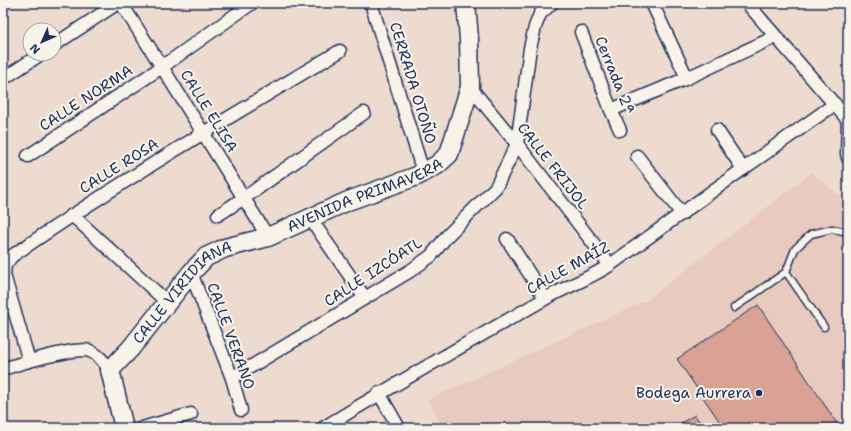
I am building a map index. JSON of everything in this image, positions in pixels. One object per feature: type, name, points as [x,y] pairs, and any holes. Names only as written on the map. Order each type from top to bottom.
[{"type":"street","points":[[62,40],[119,3]]},
{"type":"street","name":"CALLE ELISA","points":[[119,3],[162,67],[268,237]]},
{"type":"street","name":"CALLE NORMA","points":[[28,156],[162,67],[252,3]]},
{"type":"street","name":"CERRADA OTOÑO","points":[[371,3],[423,172]]},
{"type":"street","name":"AVENIDA PRIMAVERA","points":[[268,237],[348,202],[416,176],[437,165],[450,154],[470,87],[469,39],[466,3]]},
{"type":"street","name":"CALLE IZCÓATL","points":[[232,378],[365,298],[431,256],[447,236],[496,187],[516,144],[534,27],[540,14],[552,3]]},
{"type":"street","points":[[652,3],[687,78]]},
{"type":"street","points":[[747,3],[775,37],[848,119],[848,158]]},
{"type":"street","name":"Cerrada 2ª","points":[[581,32],[620,130]]},
{"type":"street","points":[[611,110],[687,78],[775,37]]},
{"type":"street","name":"CALLE ROSA","points":[[29,361],[4,275],[5,265],[12,256],[72,215],[203,132],[340,51]]},
{"type":"street","points":[[3,79],[29,62]]},
{"type":"street","name":"CALLE FRIJOL","points":[[470,87],[610,265]]},
{"type":"street","name":"CALLE MAÍZ","points":[[323,428],[379,393],[545,298],[595,275],[835,104]]},
{"type":"street","points":[[218,215],[364,113]]},
{"type":"street","points":[[717,130],[743,169]]},
{"type":"street","points":[[637,156],[682,214]]},
{"type":"street","points":[[72,215],[168,303]]},
{"type":"street","points":[[310,218],[365,298]]},
{"type":"street","name":"CALLE VIRIDIANA","points":[[110,370],[130,349],[191,273],[206,257],[225,248],[268,237]]},
{"type":"street","points":[[507,239],[545,298]]},
{"type":"street","name":"CALLE VERANO","points":[[191,273],[232,378],[241,410]]},
{"type":"street","points":[[3,369],[60,353],[89,350],[99,356],[110,370],[124,428]]},
{"type":"street","points":[[379,393],[399,428]]},
{"type":"street","points":[[142,428],[191,414]]},
{"type":"lane","points":[[734,308],[786,272],[795,249],[811,234],[832,229],[848,232]]},
{"type":"lane","points":[[786,272],[824,327]]},
{"type":"shaded area","points":[[811,173],[848,202],[848,428],[443,428],[428,400],[647,300]]},
{"type":"building","name":"Bodega Aurrera","points":[[758,305],[840,428],[724,428],[677,359]]},
{"type":"building","points":[[695,415],[703,428],[672,428]]},
{"type":"place","name":"Bodega Aurrera","points":[[759,393]]}]
